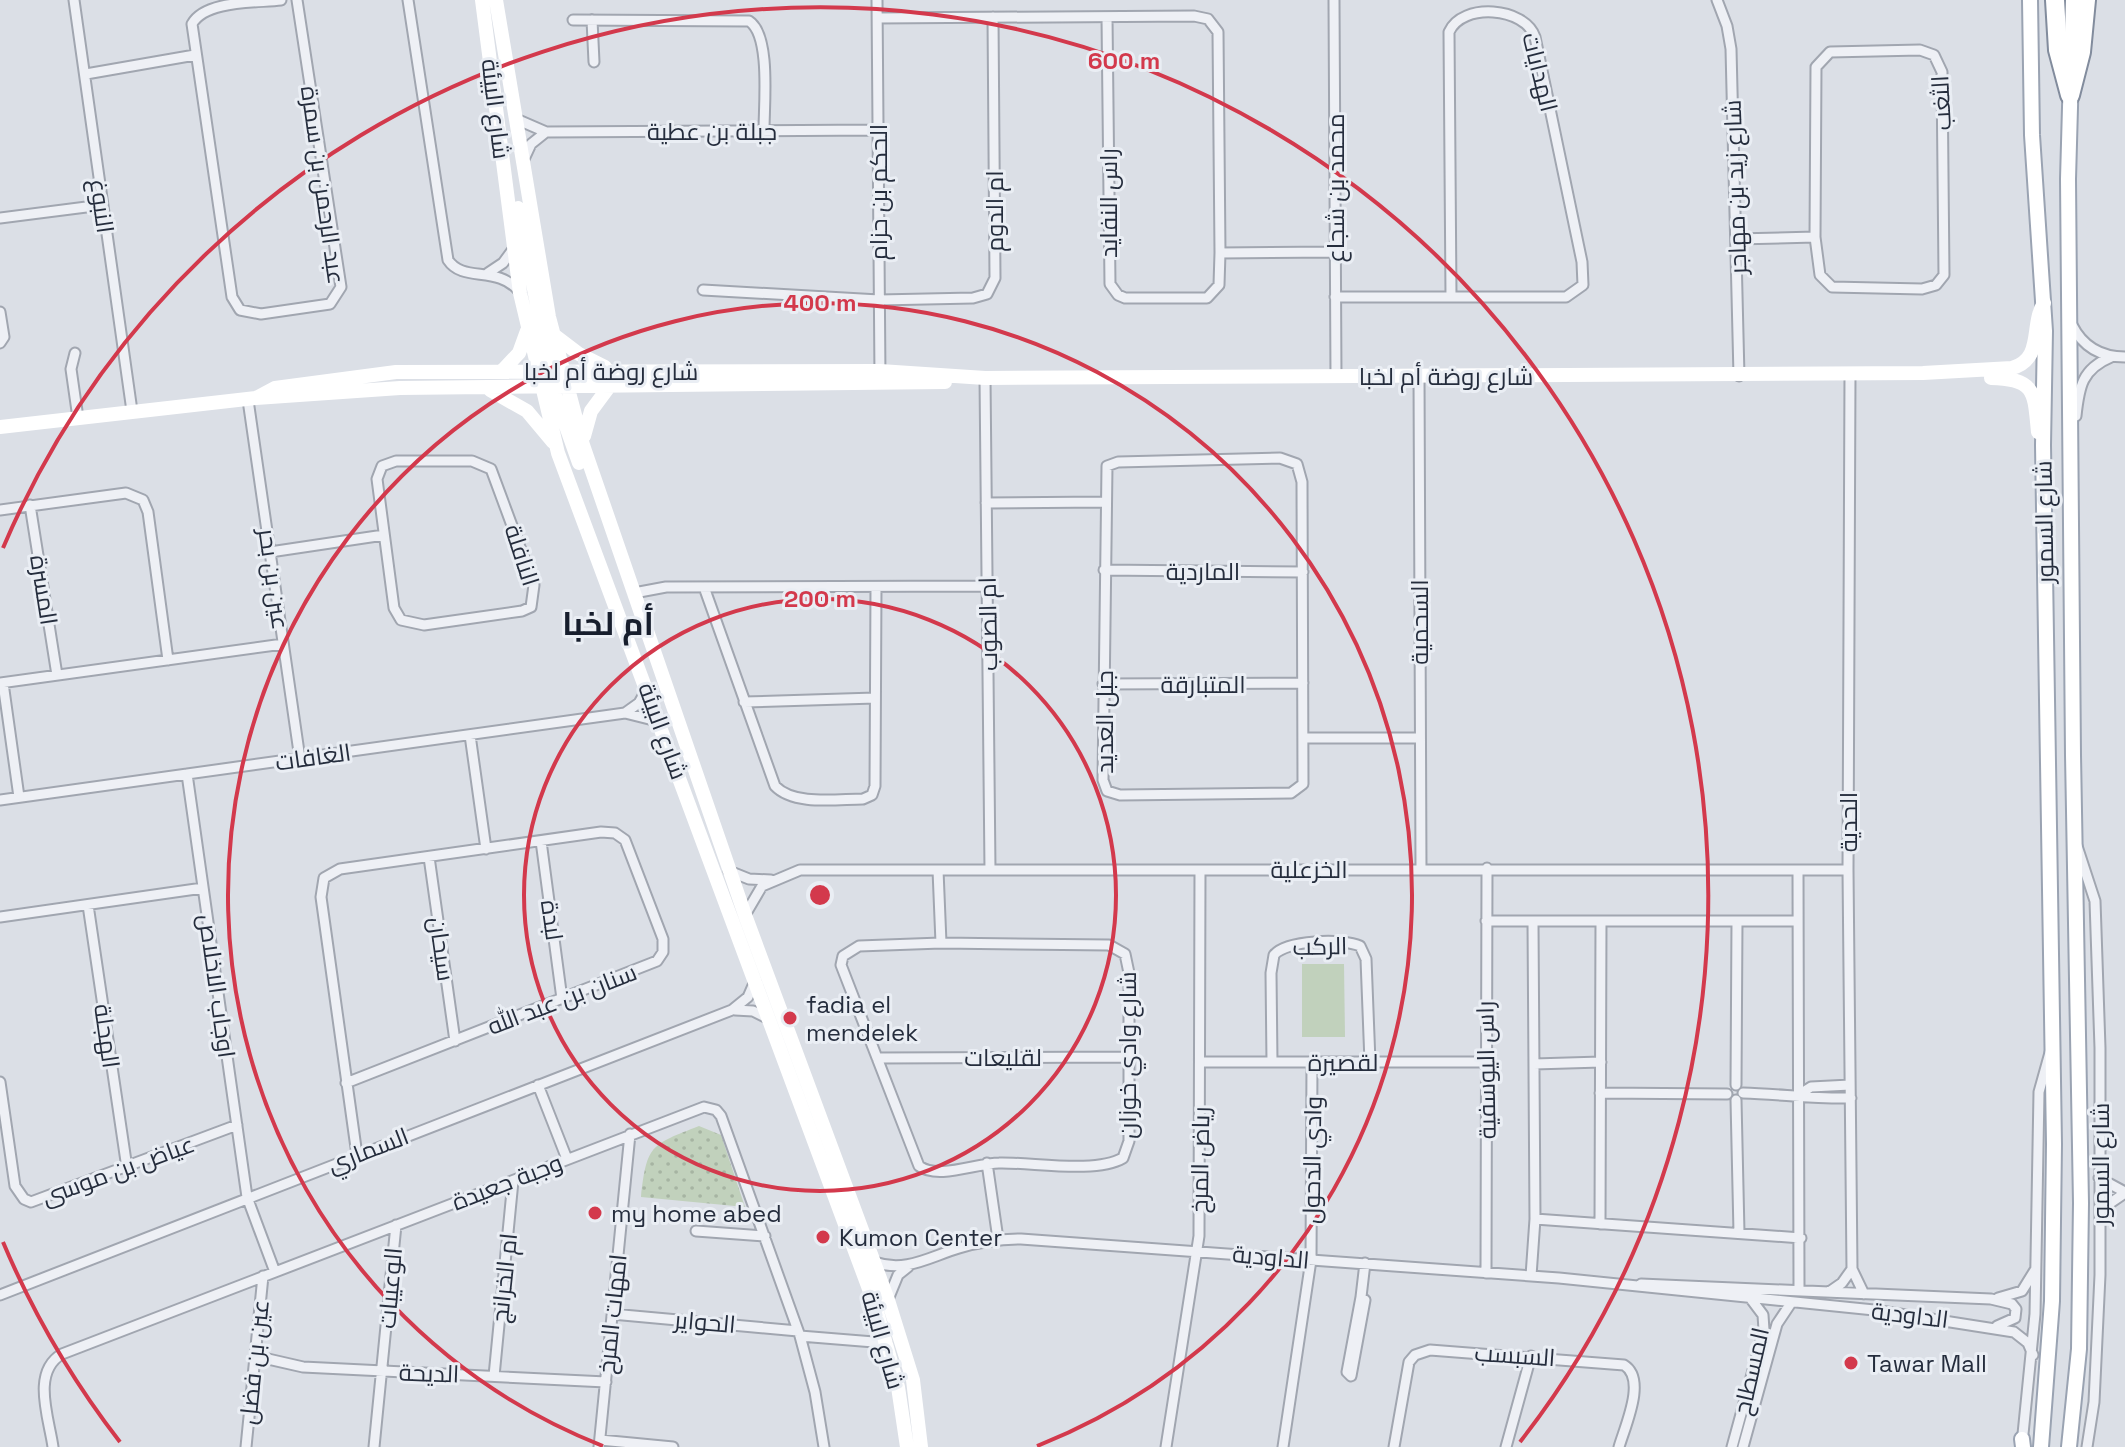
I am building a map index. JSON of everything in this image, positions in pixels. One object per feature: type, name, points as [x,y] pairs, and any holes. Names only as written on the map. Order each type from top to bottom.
[{"type":"highway","points":[[2055,0],[2058,50],[2070,95]]},
{"type":"highway","points":[[2070,95],[2081,52],[2086,0]]},
{"type":"street","name":"النبوغ","points":[[74,0],[132,411]]},
{"type":"street","name":"عبد الرحمن بن سمرة","points":[[281,0],[202,13],[192,24],[235,304],[244,312],[254,314],[330,304],[341,287],[297,0]]},
{"type":"street","points":[[408,0],[448,260],[460,271],[488,273],[506,279],[520,293]]},
{"type":"street","name":"شارع البيئة","points":[[482,0],[527,331],[583,445],[729,871],[888,1300],[913,1380],[921,1447]]},
{"type":"street","name":"شارع البيئة","points":[[496,0],[554,335],[549,371],[554,388],[558,453],[772,1021],[875,1305],[904,1417],[907,1447]]},
{"type":"street","name":"الحكم بن حزام","points":[[877,0],[880,378]]},
{"type":"street","name":"محمد بن شجاع","points":[[1334,0],[1336,376]]},
{"type":"street","name":"شارع زيد بن مهاجر","points":[[1717,0],[1727,26],[1731,49],[1739,376]]},
{"type":"street","name":"شارع السمور","points":[[2030,0],[2032,135],[2044,303],[2043,445],[2053,1044],[2052,1301],[2041,1447]]},
{"type":"street","name":"شارع السمور","points":[[2069,1447],[2079,1349],[2081,1203],[2071,463],[2070,95],[2073,0]]},
{"type":"street","name":"راس النفايد","points":[[878,18],[1194,16],[1215,25],[1218,42],[1220,253],[1219,285],[1207,298],[1125,298],[1118,295],[1110,284],[1107,17]]},
{"type":"street","name":"الهدايات","points":[[1335,297],[1566,297],[1579,291],[1585,280],[1535,37],[1528,23],[1518,17],[1463,16],[1451,27],[1448,39],[1451,296]]},
{"type":"street","name":"ام الدوم","points":[[879,300],[973,298],[987,294],[993,285],[993,17]]},
{"type":"street","points":[[573,20],[749,21],[756,25],[763,39],[764,130]]},
{"type":"street","points":[[592,20],[594,62]]},
{"type":"street","name":"الثغب","points":[[1920,50],[1934,55],[1942,78],[1945,270],[1941,281],[1922,289],[1832,287],[1820,275],[1815,237],[1814,82],[1819,60],[1836,51],[1920,50]]},
{"type":"street","points":[[86,74],[195,55]]},
{"type":"street","name":"جبلة بن عطية","points":[[516,119],[546,132],[878,130]]},
{"type":"street","points":[[523,162],[531,144],[546,132]]},
{"type":"street","points":[[502,149],[510,169],[549,371]]},
{"type":"street","points":[[0,218],[102,205]]},
{"type":"street","points":[[1736,239],[1815,237]]},
{"type":"street","points":[[488,273],[503,263],[514,248]]},
{"type":"street","points":[[1220,253],[1335,252]]},
{"type":"street","points":[[703,290],[879,300]]},
{"type":"street","name":"شارع روضة أم لخبا","points":[[252,399],[275,388],[355,376],[502,371],[616,370],[880,378],[1923,373],[2012,368],[2023,364],[2034,350],[2037,318],[2044,303]]},
{"type":"street","points":[[0,312],[4,337],[0,343]]},
{"type":"street","points":[[2071,322],[2083,342],[2111,357]]},
{"type":"street","points":[[502,371],[519,353],[527,331]]},
{"type":"street","points":[[554,335],[579,354],[616,370]]},
{"type":"street","points":[[75,353],[71,369],[78,418]]},
{"type":"street","points":[[2071,463],[2081,383],[2091,367],[2111,357],[2125,357]]},
{"type":"street","name":"شارع روضة أم لخبا","points":[[1923,373],[2009,378],[2024,383],[2034,396],[2037,432],[2043,445]]},
{"type":"street","name":"الحدية","points":[[1850,374],[1848,870],[1852,1269],[1864,1294]]},
{"type":"street","name":"السحمية","points":[[1419,375],[1421,868]]},
{"type":"street","name":"شارع روضة أم لخبا","points":[[0,427],[252,399],[478,386],[608,388],[880,378]]},
{"type":"street","name":"ام الصوب","points":[[985,378],[990,870]]},
{"type":"street","points":[[478,386],[504,396],[527,411],[558,453]]},
{"type":"street","points":[[554,388],[620,578],[634,593],[666,587],[988,586]]},
{"type":"street","points":[[583,445],[591,411],[608,388]]},
{"type":"street","name":"عين بن بحر","points":[[252,399],[300,759]]},
{"type":"street","name":"جبل العديد","points":[[1292,460],[1302,474],[1304,738],[1303,784],[1297,792],[1113,793],[1103,780],[1104,570],[1105,471],[1111,463],[1292,460]]},
{"type":"street","name":"النافلة","points":[[396,461],[472,461],[486,464],[494,475],[534,585],[534,602],[522,611],[407,624],[394,608],[384,535],[377,479],[382,466],[396,461]]},
{"type":"street","points":[[0,510],[126,493],[143,500],[148,512],[168,660]]},
{"type":"street","points":[[986,503],[1104,502]]},
{"type":"street","name":"المسرة","points":[[30,505],[57,675]]},
{"type":"street","points":[[270,552],[384,535]]},
{"type":"street","name":"الماردية","points":[[1104,570],[1303,572]]},
{"type":"street","points":[[704,587],[770,778],[781,792],[802,798],[863,799],[874,790],[876,587]]},
{"type":"street","points":[[19,797],[2,683],[283,644]]},
{"type":"street","name":"المتبارقة","points":[[1103,684],[1303,683]]},
{"type":"street","points":[[625,713],[639,703],[648,688]]},
{"type":"street","points":[[744,702],[875,698]]},
{"type":"street","name":"الغافات","points":[[0,800],[625,713],[659,722]]},
{"type":"street","points":[[470,735],[486,849]]},
{"type":"street","points":[[1304,738],[1420,738]]},
{"type":"street","name":"اوجاب الاخلاص","points":[[187,774],[247,1197],[275,1272]]},
{"type":"street","name":"سنان بن عبد الله","points":[[346,1083],[657,961],[663,952],[663,939],[631,851],[620,835],[601,832],[340,869],[324,878],[321,887],[346,1083],[357,1155]]},
{"type":"street","name":"شارع السمور","points":[[2074,837],[2092,886],[2097,916],[2100,1210],[2097,1349],[2087,1447]]},
{"type":"street","name":"لبدة","points":[[541,841],[562,999]]},
{"type":"street","name":"سيحان","points":[[429,857],[455,1041]]},
{"type":"street","name":"راس اليوسفية","points":[[1486,1273],[1487,868]]},
{"type":"street","name":"الخزعلية","points":[[729,871],[749,879],[771,880],[800,870],[1848,870]]},
{"type":"street","points":[[938,870],[941,943]]},
{"type":"street","name":"رياض المرخ","points":[[1166,1447],[1198,1250],[1200,870]]},
{"type":"street","points":[[1798,870],[1799,1289]]},
{"type":"street","points":[[745,915],[754,895],[771,880]]},
{"type":"street","points":[[0,917],[203,888]]},
{"type":"street","name":"الهجلة","points":[[88,905],[127,1168]]},
{"type":"street","points":[[1486,921],[1798,921]]},
{"type":"street","points":[[1600,1224],[1601,921]]},
{"type":"street","points":[[1737,921],[1739,1233]]},
{"type":"street","points":[[1531,1276],[1535,1219],[1533,922]]},
{"type":"street","name":"شارع وادي خوزان","points":[[941,943],[1109,945],[1118,948],[1129,963],[1129,1141],[1123,1158],[1101,1165],[987,1163],[937,1171],[919,1166],[844,974],[843,956],[859,946],[941,943]]},
{"type":"street","name":"الركب","points":[[1272,1062],[1271,973],[1274,955],[1290,944],[1354,943],[1364,952],[1370,1062]]},
{"type":"street","points":[[732,1010],[748,997],[756,978]]},
{"type":"street","points":[[732,1010],[753,1011],[772,1021]]},
{"type":"street","name":"السماري","points":[[2,1293],[732,1010]]},
{"type":"street","name":"شارع السمور","points":[[2022,1444],[2033,1355],[2039,1092],[2043,1065],[2053,1044]]},
{"type":"street","name":"لقليعات","points":[[877,1058],[1128,1057]]},
{"type":"street","name":"لقصيرة","points":[[1201,1062],[1485,1062]]},
{"type":"street","name":"وادي الدحول","points":[[1283,1447],[1311,1260],[1312,1062]]},
{"type":"street","points":[[1534,1064],[1601,1062]]},
{"type":"street","name":"عياض بن موسى","points":[[0,1082],[15,1186],[24,1199],[42,1200],[237,1125]]},
{"type":"street","points":[[538,1085],[567,1159]]},
{"type":"street","points":[[1800,1094],[1811,1087],[1850,1085]]},
{"type":"street","points":[[1600,1093],[1800,1094],[1811,1099],[1851,1098]]},
{"type":"street","name":"وجبة جعيدة","points":[[53,1447],[44,1380],[47,1368],[55,1358],[697,1108],[716,1110],[765,1236],[799,1333],[815,1392],[824,1447]]},
{"type":"street","name":"امهات المرخ","points":[[600,1444],[630,1134]]},
{"type":"street","points":[[987,1163],[998,1239]]},
{"type":"street","points":[[2099,1178],[2125,1193],[2100,1210]]},
{"type":"street","name":"ام الخرانج","points":[[494,1376],[513,1181]]},
{"type":"street","points":[[1535,1219],[1801,1238]]},
{"type":"street","name":"الوعيبات","points":[[374,1447],[396,1225]]},
{"type":"street","points":[[696,1231],[765,1236]]},
{"type":"street","name":"الداودية","points":[[874,1262],[908,1267],[958,1248],[998,1239],[1198,1250],[1531,1276],[1874,1310],[1990,1327],[2023,1337],[2033,1355]]},
{"type":"street","points":[[1356,1334],[1365,1263]]},
{"type":"street","points":[[888,1300],[892,1285],[908,1267]]},
{"type":"street","name":"الداودية","points":[[1638,1285],[1663,1282],[1991,1299],[2022,1291],[2036,1267]]},
{"type":"street","points":[[1828,1292],[1842,1283],[1852,1269]]},
{"type":"street","name":"عين بن فضل","points":[[246,1447],[263,1276]]},
{"type":"street","points":[[1765,1324],[1772,1301],[1782,1288]]},
{"type":"street","name":"المسطاح","points":[[1732,1447],[1765,1324],[1761,1310],[1751,1299]]},
{"type":"street","points":[[1990,1327],[2009,1323],[2016,1315],[2012,1304],[1991,1299]]},
{"type":"street","name":"المسطاح","points":[[1743,1447],[1777,1324],[1791,1303]]},
{"type":"street","name":"الحواير","points":[[612,1314],[886,1343]]},
{"type":"street","name":"السبسب","points":[[1394,1447],[1407,1371],[1415,1355],[1430,1350],[1617,1363],[1631,1369],[1634,1390],[1619,1447]]},
{"type":"street","name":"الديحة","points":[[255,1356],[282,1360],[297,1367],[606,1382]]},
{"type":"street","points":[[1506,1447],[1531,1356]]},
{"type":"street","points":[[600,1444],[673,1447]]},
{"type":"green space","points":[[1302,964],[1344,964],[1345,1037],[1302,1037]]},
{"type":"green space","points":[[699,1126],[721,1135],[745,1207],[641,1197],[646,1166],[654,1149]]},
{"type":"place","name":"fadia el mendelek","points":[[790,1018]]},
{"type":"place","name":"my home abed","points":[[595,1213]]},
{"type":"place","name":"Kumon Center","points":[[823,1237]]},
{"type":"place","name":"Tawar Mall","points":[[1851,1363]]},
{"type":"district","name":"أم لخبا","points":[[608,624]]}]
